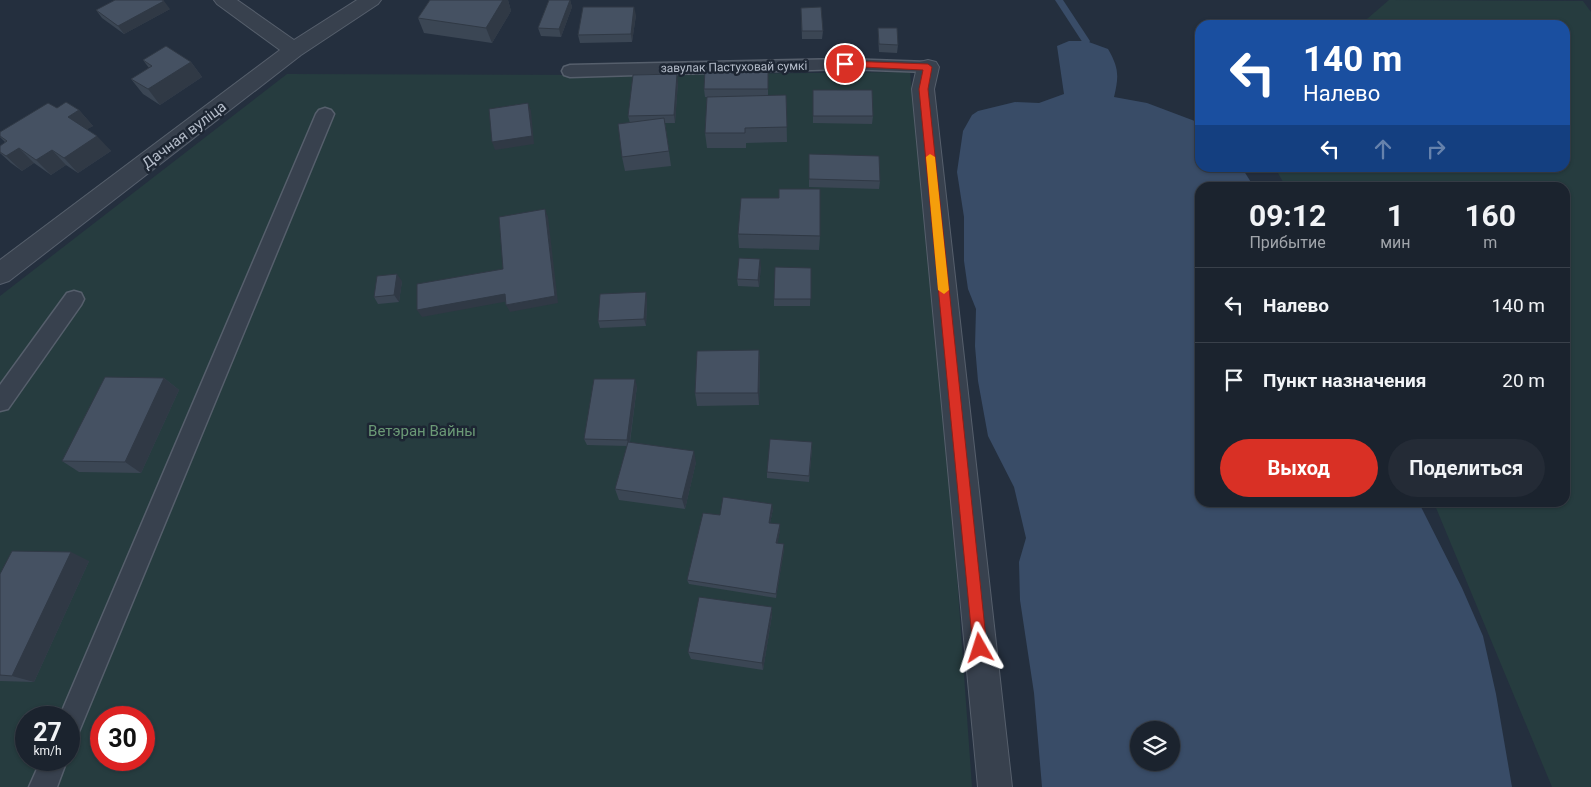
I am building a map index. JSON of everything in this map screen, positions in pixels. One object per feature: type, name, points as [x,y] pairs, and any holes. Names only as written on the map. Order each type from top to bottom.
[{"type":"street","points":[[224,0],[294,50]]},
{"type":"street","name":"Дачная вуліца","points":[[0,274],[294,50],[371,0]]},
{"type":"street","points":[[928,67],[924,89],[995,787]]},
{"type":"lane","name":"завулак Пастуховай сумкі","points":[[570,71],[845,64],[928,67]]},
{"type":"lane","points":[[77,706],[325,114]]},
{"type":"lane","points":[[0,402],[74,299]]},
{"type":"lane","points":[[42,787],[49,771]]},
{"type":"green space","points":[[1389,0],[1583,1],[1591,12],[1591,787],[1552,787],[1436,507],[1570,507],[1570,182],[1283,182],[1277,172],[1570,172],[1570,20],[1366,20]]},
{"type":"green space","name":"Ветэран Вайны","points":[[910,72],[947,436],[972,787],[0,787],[0,296],[287,74],[615,75]]},
{"type":"water","points":[[1069,41],[1086,41],[1108,49],[1117,72],[1114,97],[1147,103],[1195,121],[1195,172],[1245,172],[1251,182],[1195,182],[1195,507],[1421,507],[1462,588],[1483,636],[1496,694],[1512,787],[1042,787],[1034,693],[1020,600],[1019,562],[1026,538],[1014,487],[988,436],[978,381],[975,346],[976,309],[968,289],[964,261],[964,217],[957,172],[963,131],[972,115],[978,111],[1015,102],[1039,103],[1064,94],[1057,46]]},
{"type":"building","points":[[115,0],[164,1],[118,26],[96,10]]},
{"type":"building","points":[[430,0],[503,0],[486,28],[418,18]]},
{"type":"building","points":[[549,0],[570,0],[559,29],[538,28]]},
{"type":"building","points":[[583,7],[634,7],[631,34],[578,35]]},
{"type":"building","points":[[821,7],[823,31],[802,31],[801,8]]},
{"type":"building","points":[[878,28],[897,28],[898,45],[879,44]]},
{"type":"building","points":[[166,46],[191,62],[148,89],[131,79],[152,66],[143,60]]},
{"type":"building","points":[[705,69],[768,69],[768,89],[704,89]]},
{"type":"building","points":[[677,74],[674,115],[628,116],[633,75]]},
{"type":"building","points":[[813,90],[872,90],[873,116],[813,116]]},
{"type":"building","points":[[786,95],[787,127],[745,128],[745,133],[705,133],[707,97]]},
{"type":"building","points":[[66,102],[79,110],[68,117],[97,136],[64,158],[52,150],[36,160],[19,148],[6,156],[0,152],[0,146],[7,141],[0,136],[0,132],[48,103],[57,108]]},
{"type":"building","points":[[528,103],[532,136],[492,142],[489,109]]},
{"type":"building","points":[[664,118],[669,151],[622,157],[618,124]]},
{"type":"building","points":[[809,154],[879,156],[880,181],[809,179]]},
{"type":"building","points":[[779,189],[820,189],[820,236],[738,234],[741,198],[779,198]]},
{"type":"building","points":[[545,209],[555,296],[506,305],[505,294],[417,310],[417,284],[503,269],[499,217]]},
{"type":"building","points":[[739,258],[760,259],[758,280],[737,279]]},
{"type":"building","points":[[775,267],[811,268],[811,299],[774,299]]},
{"type":"building","points":[[397,274],[394,295],[374,297],[377,276]]},
{"type":"building","points":[[646,292],[644,319],[598,321],[600,294]]},
{"type":"building","points":[[759,350],[758,393],[695,393],[697,351]]},
{"type":"building","points":[[105,377],[164,378],[125,462],[62,461]]},
{"type":"building","points":[[594,379],[635,379],[627,440],[584,439]]},
{"type":"building","points":[[770,439],[812,442],[809,476],[767,472]]},
{"type":"building","points":[[628,442],[694,451],[682,499],[615,489]]},
{"type":"building","points":[[723,497],[772,504],[769,523],[780,524],[776,543],[784,544],[776,594],[687,580],[703,513],[720,515]]},
{"type":"building","points":[[12,551],[71,552],[12,676],[0,675],[0,574]]},
{"type":"building","points":[[699,597],[772,607],[762,663],[688,652]]},
{"type":"waterway","points":[[1059,0],[1086,41]]},
{"type":"slow traffic","points":[[930,157],[944,290]]},
{"type":"route","points":[[845,64],[928,67],[924,89],[980,648]]}]
